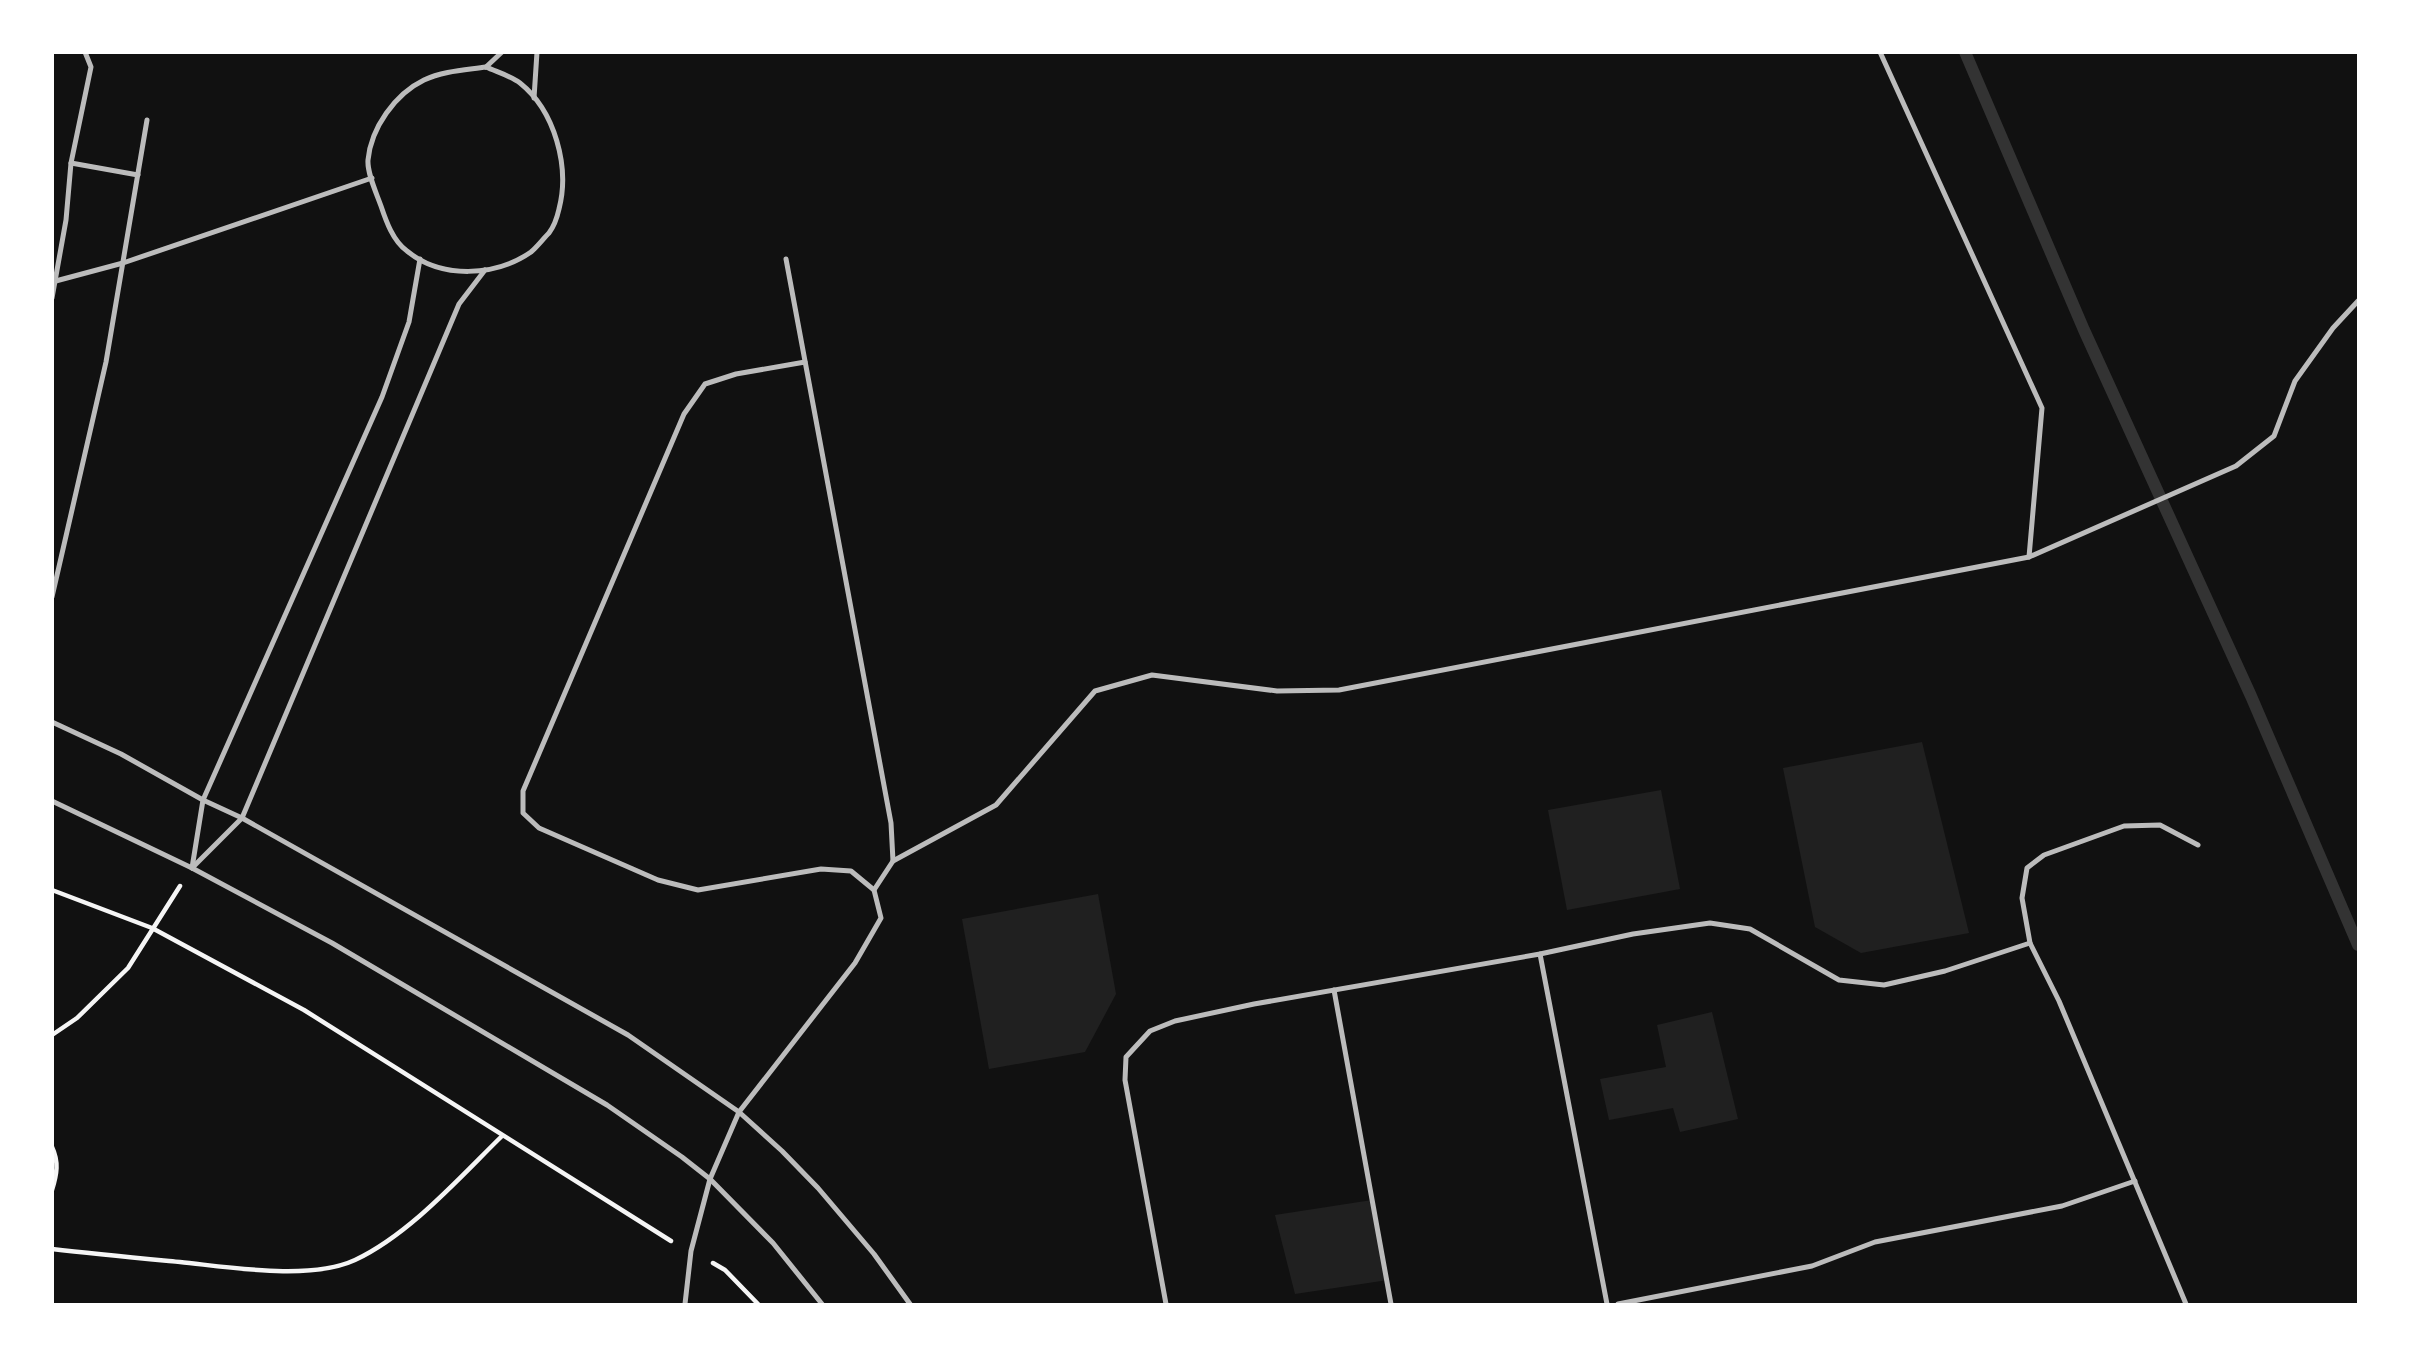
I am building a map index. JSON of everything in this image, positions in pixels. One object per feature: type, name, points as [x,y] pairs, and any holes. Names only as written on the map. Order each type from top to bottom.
[{"type":"lane","points":[[52,298],[66,220],[71,163],[91,68],[85,52]]},
{"type":"lane","points":[[486,67],[502,52]]},
{"type":"lane","points":[[534,99],[537,52]]},
{"type":"lane","points":[[1880,52],[2042,408],[2029,557]]},
{"type":"lane","points":[[486,67],[519,83],[541,107],[553,132],[563,168],[562,198],[554,226],[532,251],[502,267],[468,273],[435,267],[405,251],[387,224],[368,161],[377,129],[396,101],[424,80],[455,71],[486,67]]},
{"type":"lane","points":[[52,597],[106,362],[148,120]]},
{"type":"lane","points":[[71,163],[138,175]]},
{"type":"lane","points":[[55,281],[123,263],[372,178]]},
{"type":"lane","points":[[192,868],[203,800],[382,397],[409,321],[420,259]]},
{"type":"lane","points":[[786,259],[891,823],[893,860]]},
{"type":"lane","points":[[192,868],[242,818],[459,304],[485,270]]},
{"type":"lane","points":[[874,890],[893,860],[996,805],[1095,691],[1118,684],[1152,675],[1277,691],[1339,690],[2029,557],[2236,466],[2274,436],[2295,382],[2333,328],[2358,301]]},
{"type":"lane","points":[[685,1304],[691,1251],[710,1179],[739,1112],[855,963],[881,918],[874,890],[851,871],[821,869],[698,890],[658,880],[539,828],[523,813],[523,791],[684,414],[705,384],[736,374],[804,362]]},
{"type":"lane","points":[[52,722],[121,754],[203,800],[242,818],[628,1035],[739,1112],[782,1151],[818,1188],[874,1254],[910,1304]]},
{"type":"lane","points":[[52,801],[192,868],[332,943],[607,1105],[710,1179],[773,1243],[822,1304]]},
{"type":"lane","points":[[2186,1304],[2059,1001],[2030,943],[2022,898],[2027,867],[2044,855],[2124,827],[2160,825],[2199,845]]},
{"type":"lane","points":[[1166,1304],[1125,1080],[1126,1057],[1150,1031],[1175,1021],[1334,990],[1540,954],[1633,934],[1710,923],[1750,929],[1839,980],[1884,985],[1945,971],[2030,943]]},
{"type":"lane","points":[[1540,954],[1607,1304]]},
{"type":"lane","points":[[1334,990],[1391,1304]]},
{"type":"lane","points":[[1618,1304],[1812,1266],[1875,1242],[2062,1206],[2135,1181]]},
{"type":"path","points":[[52,1035],[77,1018],[128,968],[192,868]]},
{"type":"path","points":[[52,890],[152,928],[304,1010],[650,1229],[725,1270],[758,1304]]},
{"type":"path","points":[[52,1249],[272,1271],[335,1267],[354,1260],[397,1233],[435,1201],[502,1136]]},
{"type":"path","points":[[52,1147],[58,1170],[52,1190]]},
{"type":"shaded area","points":[[1922,742],[1969,933],[1861,953],[1815,927],[1783,768]]},
{"type":"shaded area","points":[[1661,790],[1680,889],[1567,910],[1548,810]]},
{"type":"shaded area","points":[[1098,894],[1116,994],[1085,1052],[989,1069],[962,919]]},
{"type":"shaded area","points":[[1712,1012],[1738,1119],[1680,1132],[1673,1108],[1609,1120],[1600,1079],[1666,1067],[1657,1025]]},
{"type":"shaded area","points":[[1372,1200],[1388,1280],[1295,1294],[1275,1215]]},
{"type":"waterway","points":[[1965,52],[2084,330],[2251,696],[2358,945]]}]
